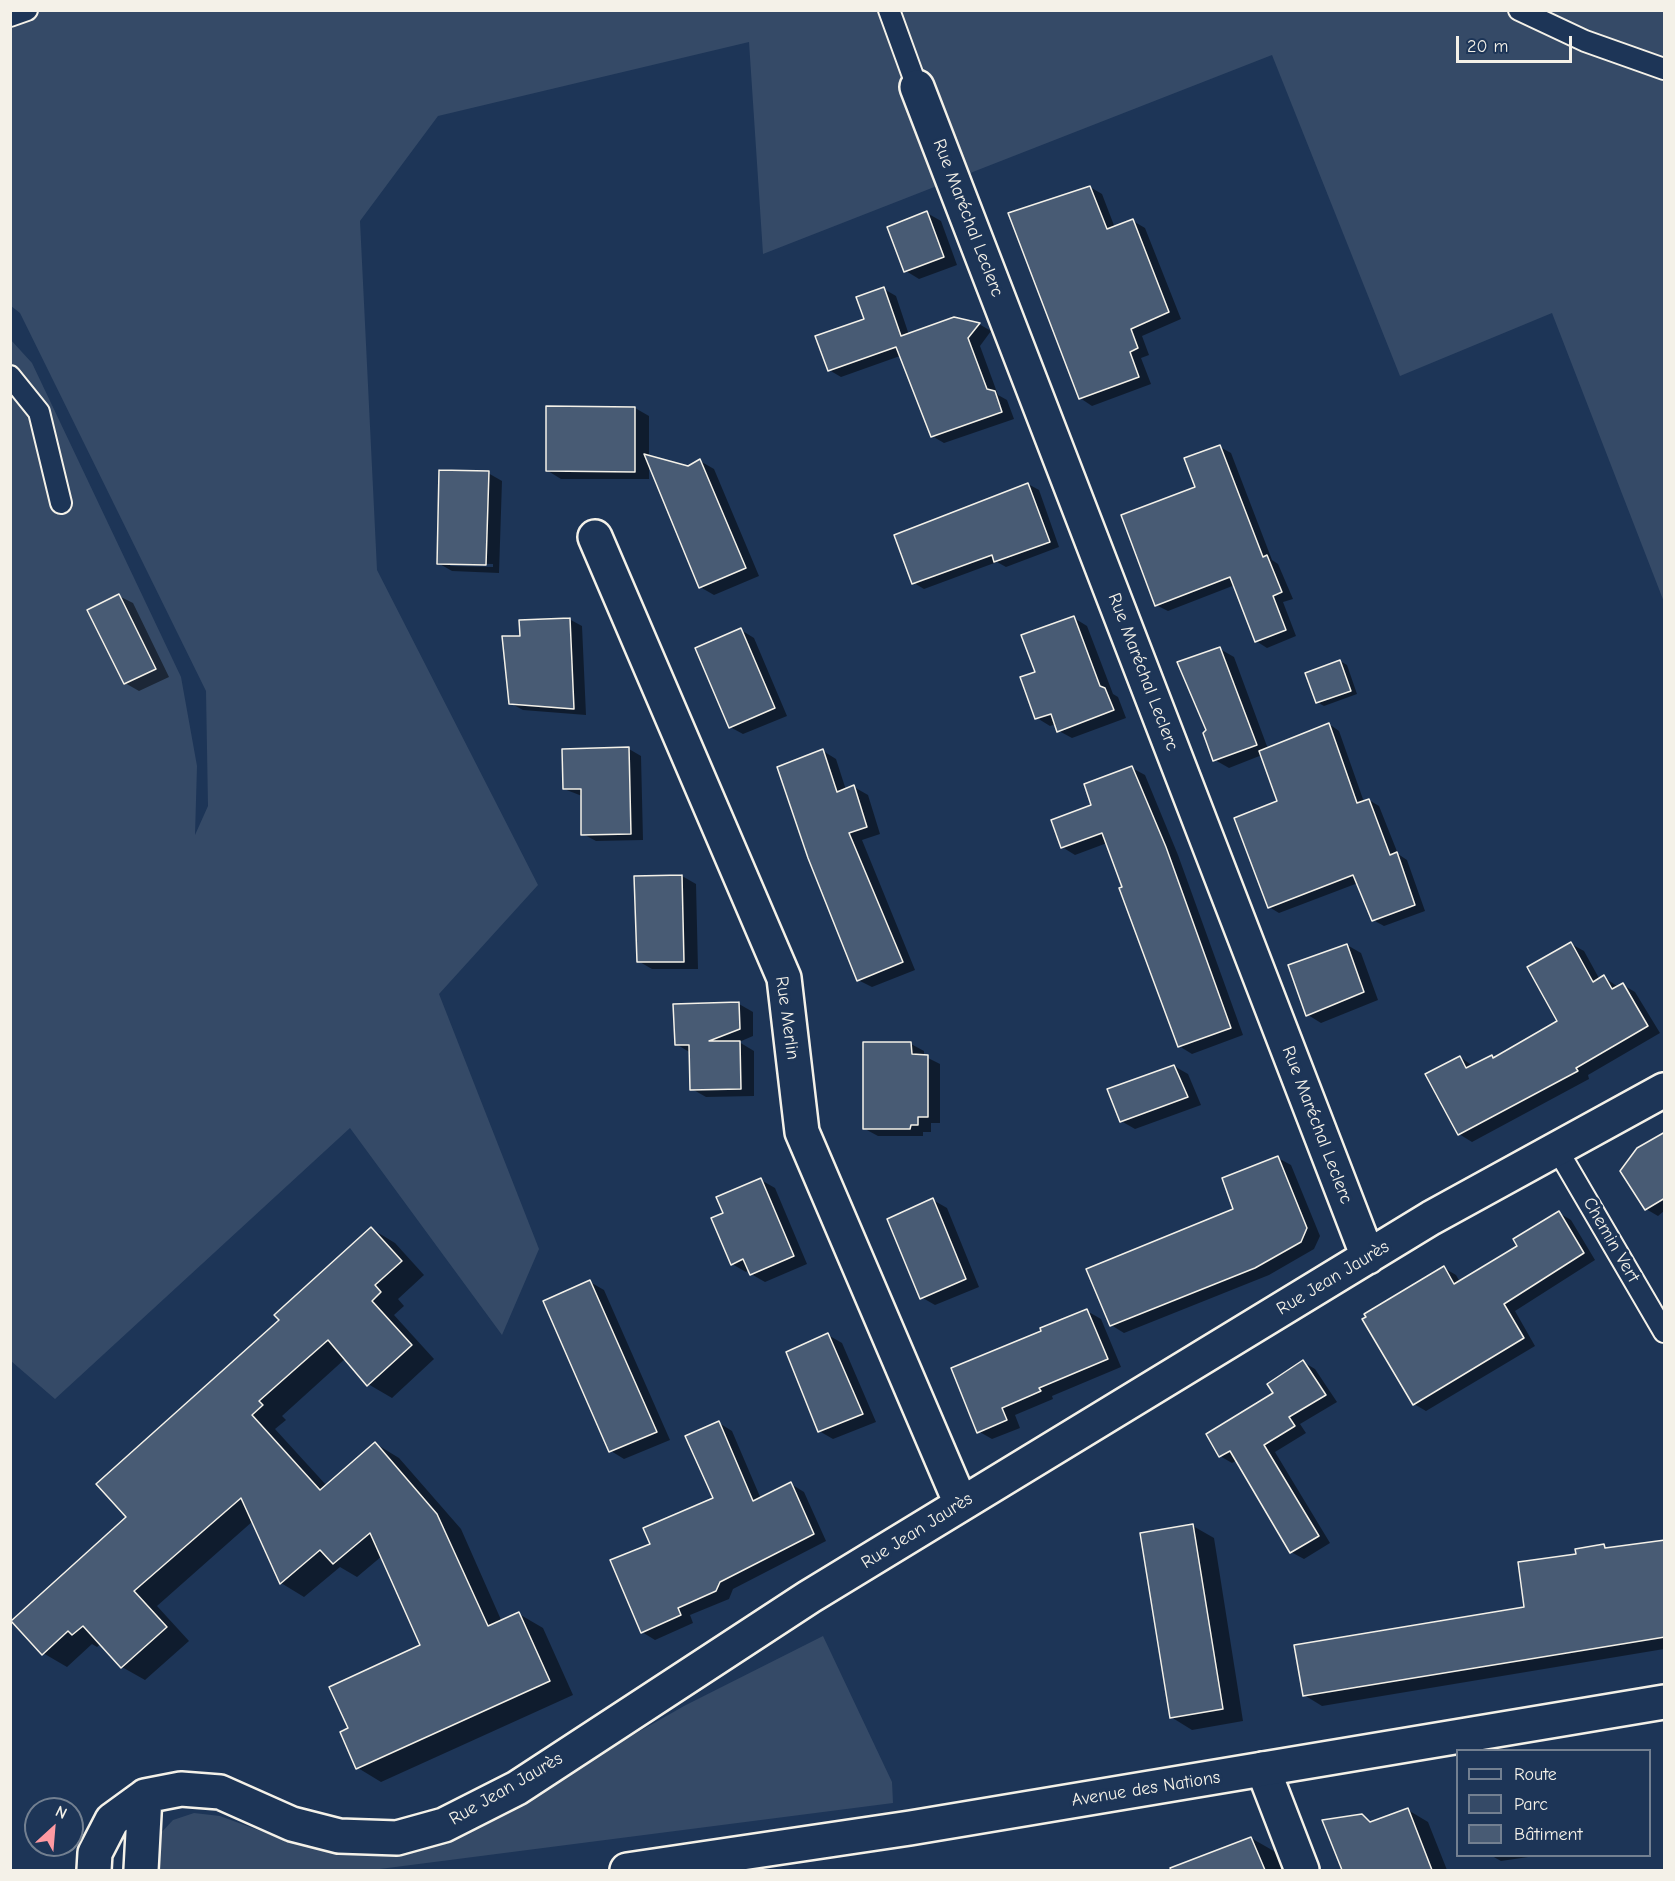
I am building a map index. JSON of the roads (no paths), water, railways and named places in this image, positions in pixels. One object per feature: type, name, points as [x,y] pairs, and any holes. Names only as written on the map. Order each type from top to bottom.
[{"type":"street","name":"Rue Maréchal Leclerc","points":[[917,87],[1368,1257]]},
{"type":"street","name":"Rue Merlin","points":[[595,537],[784,978],[802,1132],[961,1504]]},
{"type":"street","name":"Rue Jean Jaurès","points":[[94,1870],[95,1852],[112,1820],[145,1796],[181,1789],[220,1792],[292,1824],[339,1836],[397,1838],[444,1825],[517,1788],[809,1597],[1431,1218],[1665,1090]]},
{"type":"street","name":"Avenue des Nations","points":[[627,1870],[922,1826],[1665,1702]]},
{"type":"street","points":[[1263,1769],[1302,1870]]},
{"type":"street","points":[[141,1870],[145,1796]]},
{"type":"lane","points":[[10,16],[27,10]]},
{"type":"lane","points":[[889,10],[917,87]]},
{"type":"lane","points":[[1519,10],[1585,41],[1665,69]]},
{"type":"lane","points":[[10,376],[39,412],[61,503]]},
{"type":"lane","name":"Chemin Vert","points":[[1557,1149],[1665,1332]]}]
